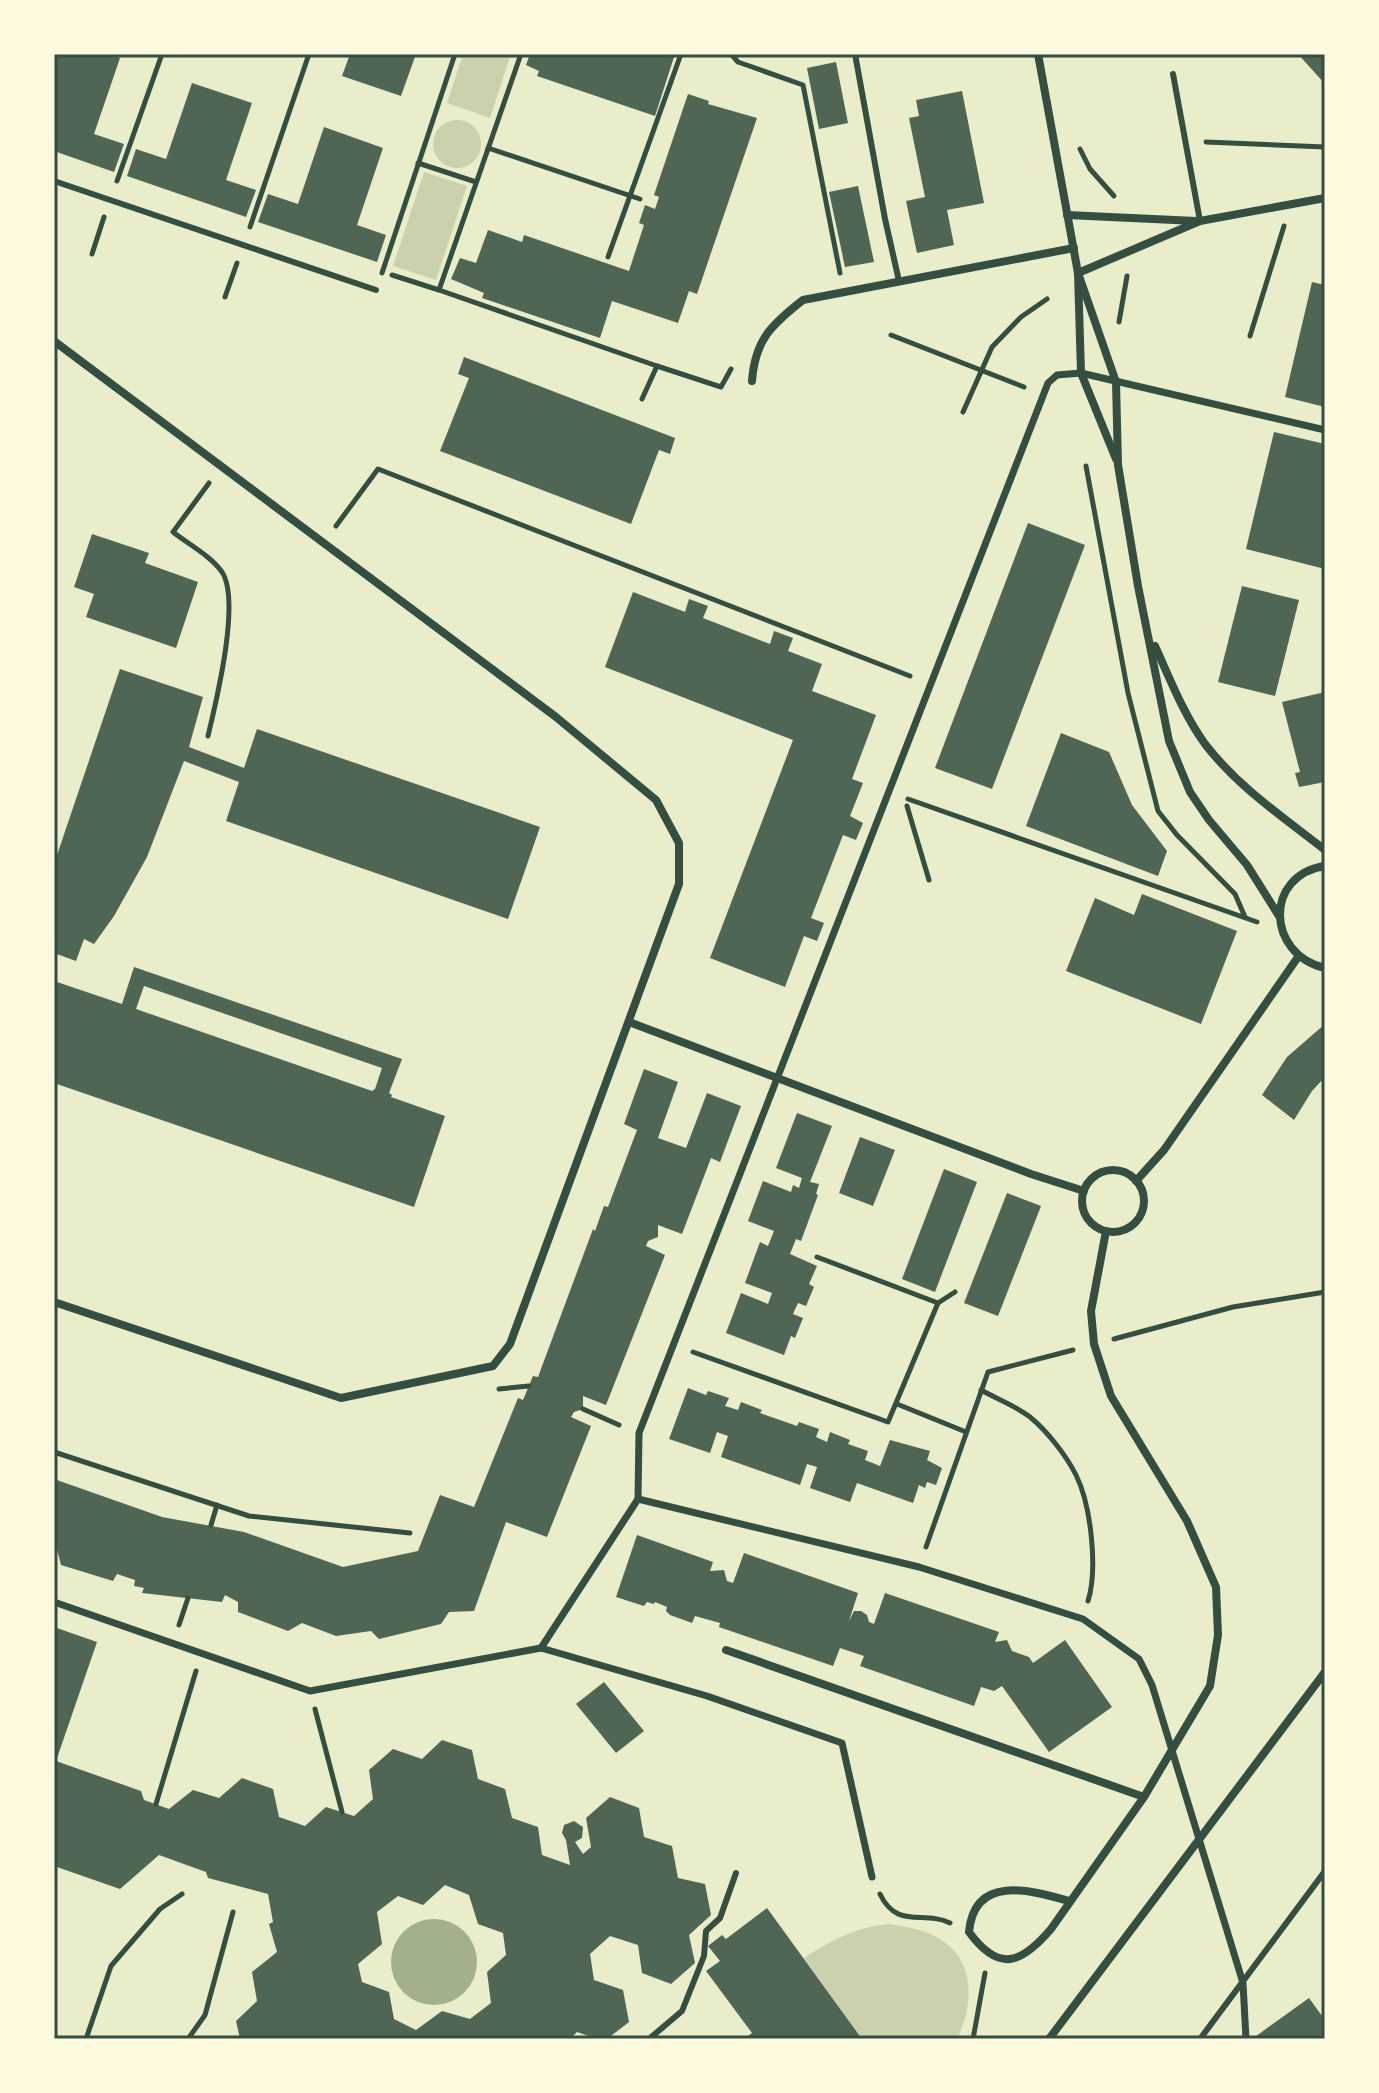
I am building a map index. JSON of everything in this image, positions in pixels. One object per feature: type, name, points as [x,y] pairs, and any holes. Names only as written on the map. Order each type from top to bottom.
[{"type":"street","points":[[1038,54],[1078,273],[1081,373],[1118,465]]},
{"type":"street","points":[[1078,273],[1200,221],[1325,198]]},
{"type":"street","points":[[1067,215],[1200,221]]},
{"type":"street","points":[[752,381],[753,359],[763,336],[803,300],[1074,248]]},
{"type":"street","points":[[1078,273],[1116,382],[1118,465],[1169,741],[1190,792],[1247,865],[1279,916]]},
{"type":"street","points":[[54,341],[556,717],[656,800],[679,843],[679,884],[510,1344],[493,1366],[341,1398],[54,1302]]},
{"type":"street","points":[[541,1648],[638,1499],[639,1433],[1042,394],[1057,375],[1081,373],[1325,430]]},
{"type":"street","points":[[1148,632],[1204,743],[1240,783],[1325,850]]},
{"type":"street","points":[[1325,866],[1301,874],[1282,900],[1279,916],[1281,931],[1298,957],[1325,968]]},
{"type":"street","points":[[1136,1181],[1164,1150],[1298,957]]},
{"type":"street","points":[[629,1022],[1084,1191]]},
{"type":"street","points":[[1111,1170],[1121,1171],[1136,1181],[1144,1198],[1139,1217],[1125,1229],[1106,1231],[1089,1221],[1084,1211],[1084,1191],[1094,1176],[1111,1170]]},
{"type":"street","points":[[1069,1901],[1037,1892],[997,1891],[983,1899],[971,1915],[969,1932],[981,1949],[998,1960],[1019,1958],[1037,1945],[1069,1901],[1144,1797],[1210,1686],[1218,1635],[1216,1587],[1187,1521],[1111,1396],[1094,1344],[1091,1311],[1106,1231]]},
{"type":"street","points":[[638,1499],[919,1567],[1083,1619],[1139,1659],[1152,1685],[1243,1983],[1246,2039]]},
{"type":"street","points":[[54,1602],[310,1691],[541,1648],[707,1696],[842,1743],[872,1877]]},
{"type":"street","points":[[726,1650],[1144,1797]]},
{"type":"street","points":[[1049,2039],[1325,1672]]},
{"type":"lane","points":[[855,54],[899,281]]},
{"type":"lane","points":[[1173,74],[1200,221]]},
{"type":"lane","points":[[54,181],[376,290]]},
{"type":"lane","points":[[1200,2039],[1325,1871]]},
{"type":"lane","points":[[649,2039],[682,2011],[704,1956],[706,1931],[720,1918],[736,1873]]},
{"type":"path","points":[[92,254],[162,54]]},
{"type":"path","points":[[225,297],[309,54]]},
{"type":"path","points":[[376,290],[455,54]]},
{"type":"path","points":[[439,290],[521,54]]},
{"type":"path","points":[[608,257],[681,54]]},
{"type":"path","points":[[731,54],[738,62],[803,85],[845,292]]},
{"type":"path","points":[[1186,141],[1325,147]]},
{"type":"path","points":[[488,148],[640,199]]},
{"type":"path","points":[[418,163],[476,182]]},
{"type":"path","points":[[1250,336],[1291,204]]},
{"type":"path","points":[[383,271],[721,387],[729,370],[753,359]]},
{"type":"path","points":[[963,412],[992,347],[1021,317],[1047,299]]},
{"type":"path","points":[[891,335],[1042,394]]},
{"type":"path","points":[[642,399],[657,366]]},
{"type":"path","points":[[208,736],[223,676],[229,585],[220,569],[173,532],[221,466]]},
{"type":"path","points":[[323,543],[378,469],[930,684]]},
{"type":"path","points":[[929,880],[904,798],[1281,931]]},
{"type":"path","points":[[817,1257],[938,1303]]},
{"type":"path","points":[[673,1345],[888,1422],[938,1303],[955,1292]]},
{"type":"path","points":[[494,1389],[529,1386]]},
{"type":"path","points":[[981,1390],[1029,1417],[1062,1453],[1077,1477],[1092,1547],[1093,1584],[1083,1619]]},
{"type":"path","points":[[897,1404],[966,1432]]},
{"type":"path","points":[[583,1409],[639,1433]]},
{"type":"path","points":[[54,1452],[249,1516],[410,1533]]},
{"type":"path","points":[[211,1525],[217,1505]]},
{"type":"path","points":[[156,1804],[201,1654]]},
{"type":"path","points":[[310,1691],[342,1812]]},
{"type":"path","points":[[872,1877],[886,1907],[909,1919],[945,1920],[969,1932]]},
{"type":"path","points":[[86,2039],[111,1966],[160,1909],[182,1894]]},
{"type":"path","points":[[188,2039],[205,2015],[233,1912]]},
{"type":"path","points":[[973,2039],[985,1972],[981,1949]]},
{"type":"shaded area","points":[[463,54],[511,54],[490,118],[447,103]]},
{"type":"shaded area","points":[[457,120],[474,127],[481,144],[474,161],[457,168],[440,161],[433,144],[440,127]]},
{"type":"shaded area","points":[[424,172],[467,186],[436,280],[393,266]]},
{"type":"shaded area","points":[[434,1919],[458,1926],[470,1938],[477,1962],[470,1986],[458,1998],[434,2005],[410,1998],[398,1986],[391,1962],[398,1938],[410,1926]]},
{"type":"shaded area","points":[[889,1924],[933,1935],[959,1958],[965,1970],[968,1998],[967,2012],[957,2039],[862,2039],[804,1958],[845,1935]]},
{"type":"building","points":[[55,54],[110,54],[120,58],[94,134],[124,144],[114,172],[54,151]]},
{"type":"building","points":[[350,54],[416,54],[401,96],[342,76]]},
{"type":"building","points":[[530,54],[675,54],[655,116],[537,76],[539,71],[526,65]]},
{"type":"building","points":[[1298,54],[1325,54],[1325,84]]},
{"type":"building","points":[[836,62],[848,123],[819,129],[807,68]]},
{"type":"building","points":[[192,83],[252,103],[226,180],[256,190],[246,217],[127,176],[136,149],[166,159]]},
{"type":"building","points":[[962,91],[984,203],[947,210],[954,245],[917,253],[906,201],[925,197],[909,118],[919,116],[916,100]]},
{"type":"building","points":[[688,94],[709,101],[708,104],[757,118],[697,294],[689,291],[678,323],[612,301],[600,338],[482,298],[484,293],[451,279],[460,258],[476,263],[488,230],[522,242],[524,235],[629,271],[644,225],[639,223],[645,205],[655,209],[659,197],[654,195]]},
{"type":"building","points":[[324,127],[383,148],[357,225],[386,235],[377,262],[258,222],[268,194],[298,204]]},
{"type":"building","points":[[858,186],[874,262],[845,267],[829,192]]},
{"type":"building","points":[[1312,282],[1325,285],[1325,407],[1285,397]]},
{"type":"building","points":[[464,357],[675,438],[670,454],[659,450],[631,524],[440,451],[469,378],[458,374]]},
{"type":"building","points":[[1274,432],[1325,444],[1325,569],[1246,549]]},
{"type":"building","points":[[1028,523],[1085,545],[992,789],[935,768]]},
{"type":"building","points":[[92,534],[149,553],[145,563],[198,582],[176,648],[86,617],[94,594],[74,587]]},
{"type":"building","points":[[1242,586],[1299,600],[1275,696],[1218,682]]},
{"type":"building","points":[[633,592],[685,612],[689,599],[708,606],[703,618],[770,644],[774,631],[793,638],[788,651],[822,664],[812,691],[876,715],[852,779],[863,783],[850,816],[863,823],[856,840],[843,835],[811,918],[824,923],[817,941],[804,936],[785,987],[710,958],[793,740],[605,667]]},
{"type":"building","points":[[120,669],[203,697],[189,747],[244,768],[257,729],[540,827],[508,919],[226,821],[239,782],[184,761],[147,857],[114,916],[94,944],[84,939],[76,961],[54,953],[54,864]]},
{"type":"building","points":[[1325,692],[1325,782],[1299,787],[1295,773],[1300,772],[1282,702]]},
{"type":"building","points":[[1061,733],[1109,752],[1132,805],[1167,851],[1158,876],[1026,826]]},
{"type":"building","points":[[1142,894],[1237,931],[1201,1024],[1066,971],[1095,898],[1134,915]]},
{"type":"building","points":[[134,967],[402,1059],[389,1093],[391,1097],[445,1116],[414,1207],[54,1083],[54,981],[122,1004]],"holes":[[[144,986],[382,1068],[372,1091],[136,1009]]]},
{"type":"building","points":[[1325,1024],[1325,1077],[1294,1120],[1262,1095],[1287,1057]]},
{"type":"building","points":[[644,1069],[678,1082],[658,1138],[686,1148],[707,1093],[741,1106],[720,1162],[711,1158],[682,1234],[658,1225],[658,1237],[648,1241],[646,1246],[665,1255],[606,1405],[583,1396],[583,1409],[574,1412],[571,1417],[591,1426],[547,1537],[506,1522],[474,1611],[449,1612],[441,1624],[379,1639],[371,1631],[336,1636],[302,1623],[288,1631],[238,1612],[238,1602],[225,1595],[222,1602],[142,1593],[144,1588],[134,1586],[135,1580],[117,1574],[113,1581],[61,1565],[54,1548],[54,1479],[162,1517],[244,1532],[343,1567],[418,1551],[440,1495],[474,1507],[518,1398],[523,1400],[533,1376],[538,1377],[593,1229],[595,1231],[604,1206],[608,1207],[637,1130],[624,1124]]},
{"type":"building","points":[[797,1113],[832,1126],[810,1182],[819,1184],[818,1195],[801,1241],[796,1239],[790,1254],[817,1266],[809,1284],[814,1287],[806,1306],[798,1303],[793,1314],[803,1318],[795,1338],[791,1336],[784,1355],[726,1333],[741,1293],[768,1304],[772,1293],[745,1283],[760,1242],[768,1246],[774,1231],[748,1221],[763,1181],[791,1192],[793,1185],[799,1188],[802,1178],[776,1168]]},
{"type":"building","points":[[860,1137],[895,1150],[873,1206],[839,1193]]},
{"type":"building","points":[[944,1169],[977,1182],[935,1292],[902,1279]]},
{"type":"building","points":[[1007,1193],[1041,1206],[998,1316],[964,1303]]},
{"type":"building","points":[[688,1388],[706,1395],[708,1391],[729,1398],[725,1406],[738,1410],[741,1402],[762,1410],[760,1413],[797,1426],[799,1422],[819,1429],[816,1437],[827,1442],[830,1432],[850,1440],[848,1444],[868,1451],[865,1460],[880,1466],[890,1440],[930,1451],[927,1460],[942,1468],[936,1485],[927,1482],[925,1488],[919,1485],[913,1503],[857,1483],[850,1502],[810,1488],[817,1467],[807,1464],[800,1485],[721,1457],[728,1436],[717,1432],[710,1453],[669,1439]]},
{"type":"building","points":[[637,1535],[713,1562],[710,1571],[724,1570],[727,1581],[733,1583],[744,1553],[858,1593],[849,1621],[854,1611],[861,1611],[874,1624],[885,1593],[999,1632],[995,1642],[1007,1640],[1012,1651],[1029,1657],[1033,1663],[1065,1640],[1112,1707],[1049,1752],[1002,1686],[994,1691],[981,1687],[974,1706],[860,1666],[864,1656],[840,1648],[833,1666],[719,1627],[720,1623],[695,1616],[692,1623],[670,1615],[667,1607],[655,1602],[647,1602],[644,1606],[616,1597]]},
{"type":"building","points":[[54,1627],[97,1642],[56,1761],[141,1791],[144,1800],[169,1809],[193,1790],[219,1798],[242,1778],[273,1789],[279,1817],[305,1826],[326,1807],[354,1816],[373,1799],[369,1770],[393,1749],[422,1759],[442,1740],[472,1750],[478,1779],[505,1789],[512,1818],[538,1827],[542,1855],[570,1865],[562,1833],[564,1825],[574,1821],[583,1827],[582,1838],[575,1842],[583,1854],[591,1847],[586,1818],[610,1797],[639,1808],[644,1837],[672,1846],[678,1878],[705,1884],[711,1915],[689,1935],[695,1963],[671,1984],[642,1973],[638,1945],[610,1936],[590,1954],[594,1980],[623,1990],[629,2022],[607,2039],[577,2032],[570,2039],[240,2039],[236,2021],[257,2001],[252,1972],[277,1952],[269,1924],[273,1922],[268,1894],[208,1878],[206,1872],[159,1855],[120,1889],[54,1866]],"holes":[[[445,1885],[469,1895],[478,1924],[503,1933],[506,1955],[487,1972],[491,2003],[470,2019],[442,2011],[416,2030],[394,2019],[389,1992],[362,1982],[358,1964],[382,1944],[377,1912],[398,1896],[423,1905]]]},
{"type":"building","points":[[604,1682],[644,1731],[616,1753],[576,1704]]},
{"type":"building","points":[[767,1908],[862,2039],[744,2039],[752,2033],[706,1971],[720,1961],[708,1946],[722,1935],[726,1939]]},
{"type":"building","points":[[1309,1998],[1325,2020],[1325,2039],[1252,2039]]}]
